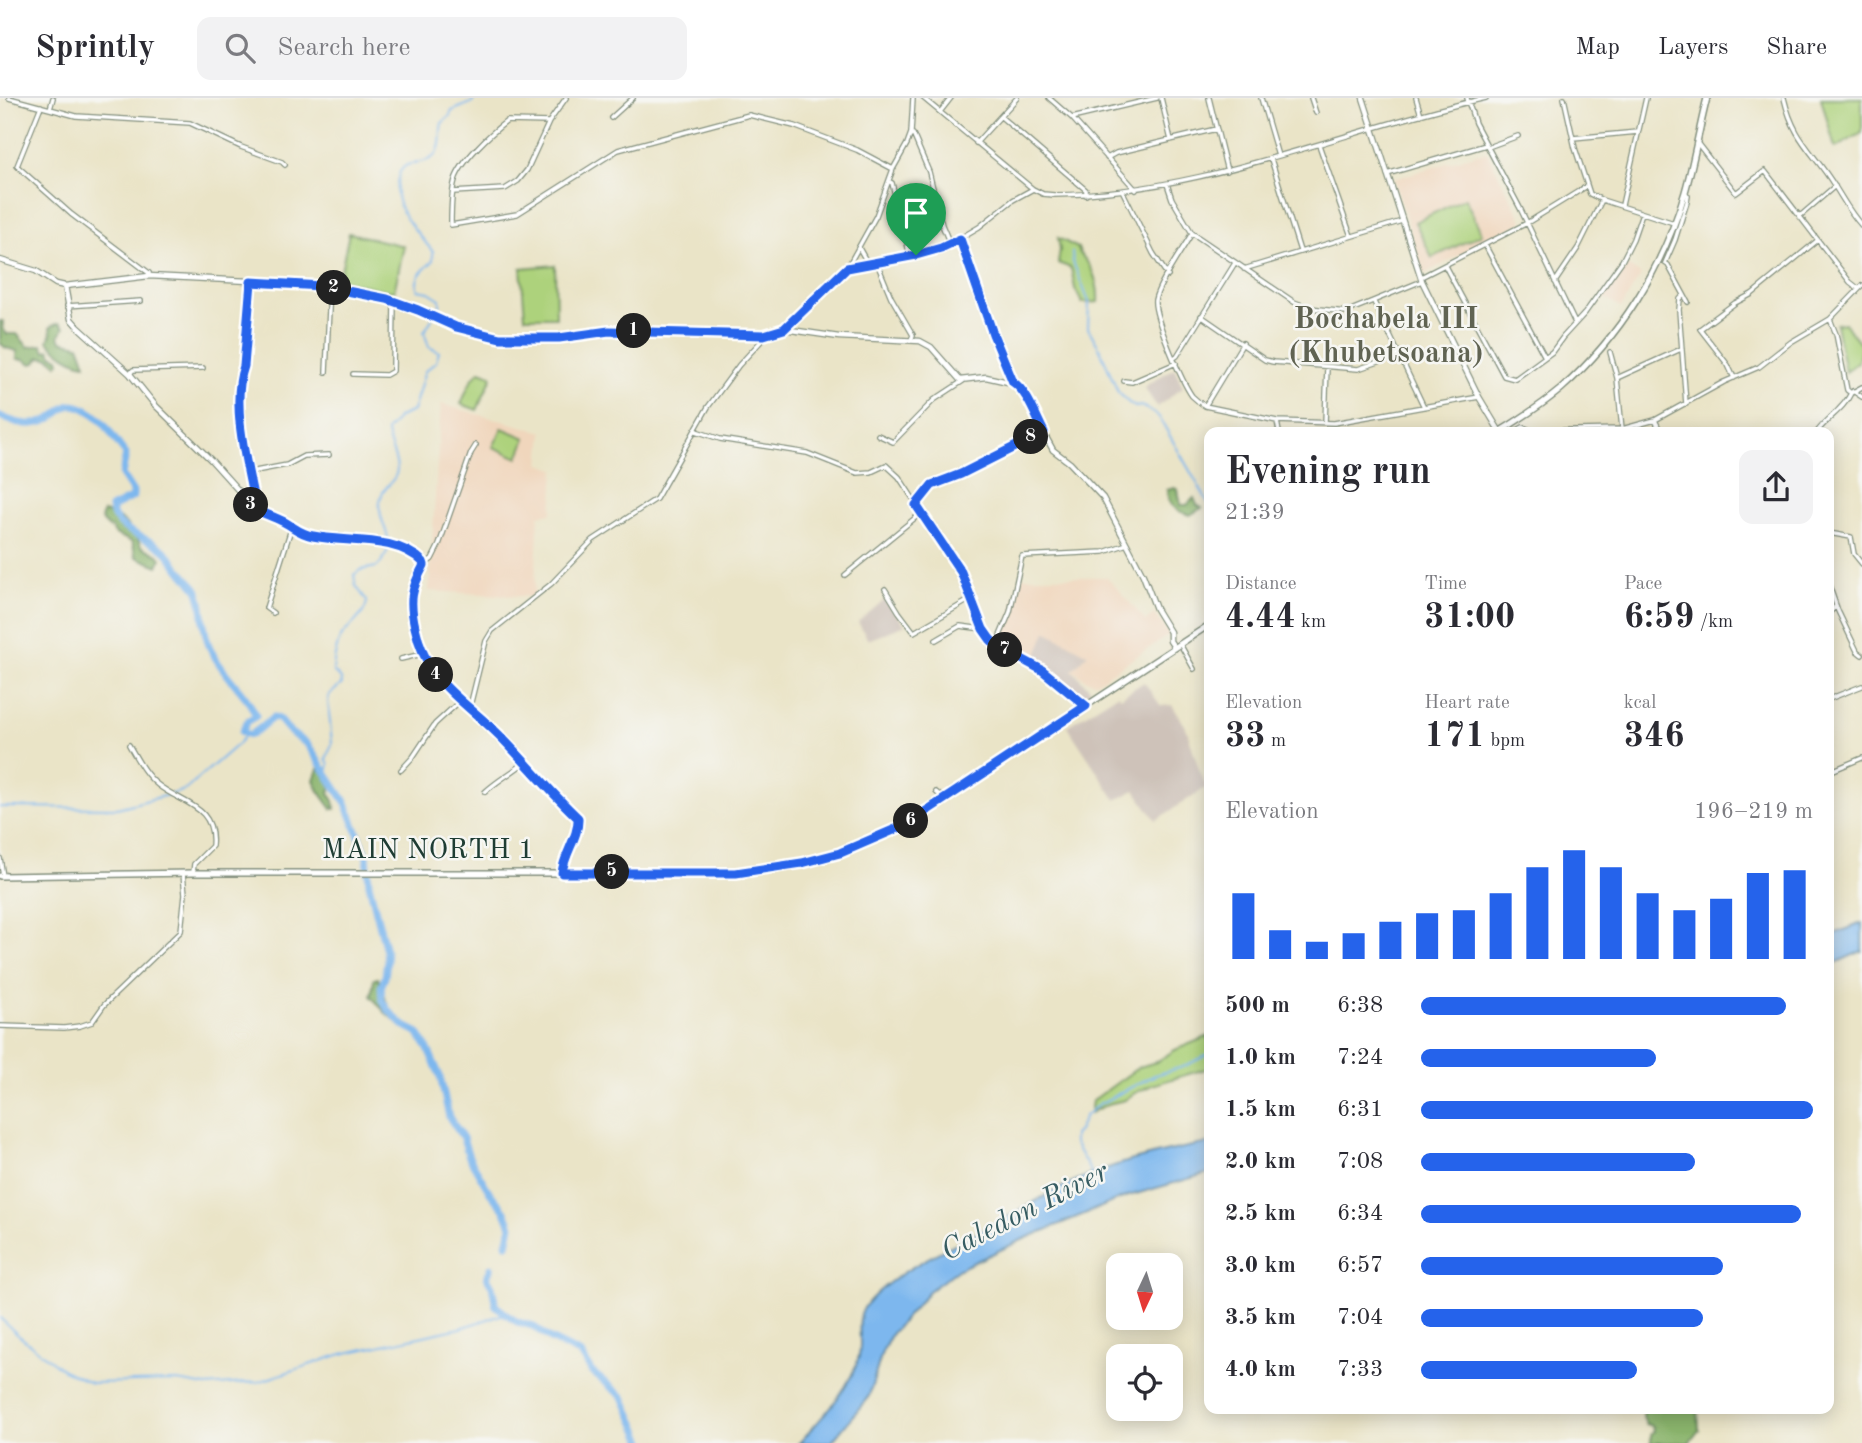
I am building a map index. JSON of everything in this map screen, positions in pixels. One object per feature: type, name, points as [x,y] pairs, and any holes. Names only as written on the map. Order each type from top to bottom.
[{"type":"main road","points":[[1508,427],[1562,388],[1594,357],[1647,284],[1685,192],[1707,98]]},
{"type":"main road","name":"MAIN NORTH 1","points":[[2,876],[183,873],[736,873],[802,863],[870,842],[905,825],[1204,628]]},
{"type":"street","points":[[9,98],[76,116],[190,123],[285,165]]},
{"type":"street","points":[[50,109],[53,98]]},
{"type":"street","points":[[453,192],[505,189],[524,176],[549,122],[565,98]]},
{"type":"street","points":[[611,117],[633,98]]},
{"type":"street","points":[[784,329],[847,268],[859,248],[876,216],[893,169],[911,133],[913,98]]},
{"type":"street","points":[[923,98],[1033,189],[1043,194],[1086,195],[1136,190],[1227,171],[1467,100],[1486,98]]},
{"type":"street","points":[[940,113],[951,98]]},
{"type":"street","points":[[976,143],[1017,98]]},
{"type":"street","points":[[1049,98],[1072,118],[1136,190]]},
{"type":"street","points":[[1072,118],[1159,98],[1171,140]]},
{"type":"street","points":[[1209,98],[1227,171]]},
{"type":"street","points":[[1261,98],[1278,156]]},
{"type":"street","points":[[1311,98],[1317,113]]},
{"type":"street","points":[[1363,98],[1422,279],[1479,397],[1497,427]]},
{"type":"street","points":[[1416,98],[1422,115]]},
{"type":"street","points":[[1564,98],[1587,186],[1593,197],[1674,223]]},
{"type":"street","points":[[1622,206],[1646,98]]},
{"type":"street","points":[[1784,98],[1797,135],[1862,226]]},
{"type":"street","points":[[1467,100],[1486,146],[1576,323]]},
{"type":"street","points":[[41,106],[17,166],[71,214],[149,273],[149,276]]},
{"type":"street","points":[[549,122],[507,121],[490,135],[460,169],[453,192],[451,225],[517,214],[618,150],[749,115],[793,125],[857,150],[893,169]]},
{"type":"street","points":[[1001,117],[1086,190],[1086,195]]},
{"type":"street","points":[[1107,158],[1116,153],[1216,129]]},
{"type":"street","points":[[1573,138],[1639,132]]},
{"type":"street","points":[[911,133],[929,172],[942,225],[950,244]]},
{"type":"street","points":[[1387,174],[1518,136]]},
{"type":"street","points":[[1319,144],[1350,236]]},
{"type":"street","points":[[1629,427],[1655,420],[1759,367],[1791,342],[1830,319],[1860,288],[1850,282],[1765,171],[1737,194],[1697,144]]},
{"type":"street","points":[[1270,159],[1300,251]]},
{"type":"street","points":[[890,182],[910,256]]},
{"type":"street","points":[[1167,184],[1172,199],[1192,233],[1294,302],[1310,308],[1346,312],[1422,279],[1527,223],[1587,186]]},
{"type":"street","points":[[1800,216],[1835,186]]},
{"type":"street","points":[[847,268],[910,256],[950,244],[1033,189]]},
{"type":"street","points":[[1123,192],[1153,253],[1168,276]]},
{"type":"street","points":[[1685,192],[1688,196],[1687,202],[1665,263],[1688,302]]},
{"type":"street","points":[[1555,282],[1578,248],[1602,200]]},
{"type":"street","points":[[1445,266],[1504,376],[1515,379],[1552,352],[1576,323],[1622,261],[1642,213]]},
{"type":"street","points":[[1244,269],[1402,221]]},
{"type":"street","points":[[1192,233],[1160,288],[1155,310],[1192,396],[1205,406],[1276,421],[1325,423],[1348,422],[1479,397]]},
{"type":"street","points":[[960,239],[1013,382]]},
{"type":"street","points":[[1734,379],[1728,365],[1700,329],[1752,294],[1818,240]]},
{"type":"street","points":[[1485,245],[1545,357]]},
{"type":"street","points":[[859,248],[869,264]]},
{"type":"street","points":[[0,260],[36,271],[56,284],[65,286],[149,276],[330,288],[394,301],[456,327],[500,338],[559,338],[609,331],[764,335],[784,329],[839,337],[911,340],[926,343],[963,381]]},
{"type":"street","points":[[877,263],[891,297],[913,335],[911,340]]},
{"type":"street","points":[[1124,381],[1132,382],[1175,360],[1235,263]]},
{"type":"street","points":[[251,282],[244,366],[239,392],[243,437],[254,500],[251,505]]},
{"type":"street","points":[[65,286],[71,319],[130,374],[155,405],[211,460],[256,510],[292,526],[295,531],[312,536],[386,545],[419,558],[424,565]]},
{"type":"street","points":[[327,372],[330,288]]},
{"type":"street","points":[[1684,295],[1680,299],[1686,404]]},
{"type":"street","points":[[67,306],[141,301]]},
{"type":"street","points":[[353,374],[386,375],[393,371],[394,301]]},
{"type":"street","points":[[1374,302],[1424,407]]},
{"type":"street","points":[[1201,316],[1265,360],[1273,362],[1359,369],[1399,355]]},
{"type":"street","points":[[1830,319],[1836,334],[1847,390],[1862,397]]},
{"type":"street","points":[[466,706],[471,702],[486,641],[492,631],[551,584],[593,540],[656,499],[708,407],[764,335]]},
{"type":"street","points":[[1205,406],[1242,343]]},
{"type":"street","points":[[1617,378],[1681,349]]},
{"type":"street","points":[[1609,352],[1617,378],[1622,427]]},
{"type":"street","points":[[1325,423],[1327,367]]},
{"type":"street","points":[[130,374],[133,370],[203,368]]},
{"type":"street","points":[[878,435],[893,442],[934,400],[963,381],[986,377],[1017,384],[1053,450],[1070,463],[1102,498],[1172,636],[1170,641],[1177,645],[1194,669]]},
{"type":"street","points":[[1822,427],[1848,400],[1852,392],[1862,387]]},
{"type":"street","points":[[1655,420],[1658,427]]},
{"type":"street","points":[[1276,421],[1278,427]]},
{"type":"street","points":[[1515,422],[1518,427]]},
{"type":"street","points":[[696,431],[720,439],[807,453],[857,473],[871,472],[886,465],[898,477],[920,514],[961,572],[983,629],[996,645],[1042,670],[1086,706]]},
{"type":"street","points":[[916,505],[932,485],[961,474],[1044,432]]},
{"type":"street","points":[[476,444],[439,545],[432,559],[424,565],[411,592],[414,621],[422,654],[440,681],[525,762],[578,818],[562,873]]},
{"type":"street","points":[[249,472],[286,466],[304,456],[328,455]]},
{"type":"street","points":[[845,575],[920,514]]},
{"type":"street","points":[[273,613],[267,608],[292,526]]},
{"type":"street","points":[[1834,534],[1852,537],[1856,558],[1862,564]]},
{"type":"street","points":[[996,645],[1010,612],[1023,556],[1104,552],[1127,544]]},
{"type":"street","points":[[885,589],[915,632],[971,599]]},
{"type":"street","points":[[1834,600],[1857,651],[1862,655]]},
{"type":"street","points":[[936,640],[960,626],[983,629]]},
{"type":"street","points":[[401,659],[422,654]]},
{"type":"street","points":[[1834,697],[1862,686]]},
{"type":"street","points":[[401,770],[435,724],[460,701]]},
{"type":"street","points":[[129,745],[158,786],[200,809],[206,818],[213,838],[212,846],[194,864],[193,873]]},
{"type":"street","points":[[1834,770],[1862,758]]},
{"type":"street","points":[[485,792],[501,777],[525,762]]},
{"type":"street","points":[[936,792],[944,799]]},
{"type":"street","points":[[0,858],[2,876]]},
{"type":"street","points":[[0,1026],[64,1028],[92,1022],[104,1005],[181,931],[185,894],[183,873]]},
{"type":"shaded area","points":[[1484,152],[1488,154],[1523,222],[1424,274],[1394,179]]},
{"type":"shaded area","points":[[1624,264],[1641,275],[1621,308],[1603,297]]},
{"type":"shaded area","points":[[1174,368],[1183,387],[1157,407],[1144,387]]},
{"type":"shaded area","points":[[441,404],[543,432],[540,464],[555,469],[552,513],[539,515],[534,597],[429,591]]},
{"type":"shaded area","points":[[1020,577],[1107,577],[1146,621],[1155,614],[1169,635],[1096,683],[1072,670],[1088,654],[1046,632],[1034,663],[999,644],[1012,611]]},
{"type":"shaded area","points":[[884,600],[905,625],[868,640],[858,622]]},
{"type":"shaded area","points":[[1046,631],[1088,654],[1072,670],[1091,690],[1081,699],[1034,663]]},
{"type":"shaded area","points":[[1144,682],[1161,706],[1172,705],[1186,727],[1204,782],[1204,789],[1156,820],[1135,790],[1116,800],[1067,726],[1118,694],[1121,697]]},
{"type":"green space","points":[[1821,98],[1862,98],[1862,133],[1835,148]]},
{"type":"green space","points":[[1465,198],[1482,234],[1432,258],[1415,222]]},
{"type":"green space","points":[[349,233],[404,246],[394,292],[339,280]]},
{"type":"green space","points":[[1058,238],[1078,248],[1090,266],[1096,281],[1098,302],[1082,303],[1075,289],[1071,268],[1058,263]]},
{"type":"green space","points":[[555,265],[556,317],[525,317],[521,268]]},
{"type":"green space","points":[[0,321],[3,321],[3,329],[7,334],[17,334],[28,347],[42,345],[45,351],[50,350],[60,362],[57,365],[50,358],[40,357],[31,364],[17,358],[17,351],[0,343]]},
{"type":"green space","points":[[59,323],[64,328],[59,336],[61,341],[79,345],[86,364],[65,356],[48,341],[50,327]]},
{"type":"green space","points":[[1844,323],[1862,345],[1858,362],[1845,372],[1836,324]]},
{"type":"green space","points":[[480,371],[492,377],[477,410],[461,404],[471,382]]},
{"type":"green space","points":[[502,428],[526,438],[518,458],[493,447]]},
{"type":"green space","points":[[1167,490],[1178,490],[1181,505],[1187,505],[1194,498],[1202,508],[1190,515],[1181,512],[1167,495]]},
{"type":"green space","points":[[103,512],[121,520],[135,534],[141,546],[158,555],[161,559],[158,566],[136,557],[132,542],[115,534],[112,528],[101,520]]},
{"type":"green space","points":[[318,769],[331,785],[329,793],[335,809],[332,809],[314,780]]},
{"type":"green space","points":[[378,978],[389,1009],[401,1021],[400,1025],[371,996],[374,979]]},
{"type":"green space","points":[[1204,1038],[1204,1069],[1152,1085],[1125,1100],[1108,1104],[1090,1113],[1092,1101],[1139,1067],[1156,1062],[1175,1050]]},
{"type":"green space","points":[[1643,1414],[1698,1414],[1699,1430],[1689,1443],[1651,1443],[1653,1426],[1646,1424]]},
{"type":"water","points":[[1862,923],[1862,951],[1834,964],[1834,934]]},
{"type":"water","name":"Caledon River","points":[[1204,1144],[1204,1174],[1125,1197],[959,1269],[929,1291],[892,1333],[882,1352],[869,1396],[831,1443],[799,1443],[849,1380],[859,1356],[862,1311],[890,1282],[939,1252],[1079,1179],[1171,1150]]},
{"type":"waterway","points":[[435,315],[440,299],[429,292],[418,290],[417,285],[420,274],[433,261],[433,252],[401,209],[398,200],[398,178],[405,166],[426,161],[436,154],[442,123],[452,111],[473,102],[474,98]]},
{"type":"waterway","points":[[1072,252],[1073,262],[1089,302],[1088,328],[1118,392],[1135,407],[1142,406],[1159,417],[1204,495]]},
{"type":"waterway","points":[[327,773],[329,764],[326,759],[332,744],[329,695],[342,684],[333,671],[336,651],[341,637],[366,606],[367,601],[356,586],[354,575],[360,570],[377,567],[388,549],[389,542],[380,511],[380,501],[383,492],[395,477],[397,468],[387,431],[399,417],[413,411],[425,371],[436,362],[439,352],[429,347],[424,332],[432,319]]},
{"type":"waterway","points":[[0,416],[32,424],[50,419],[69,405],[75,405],[91,412],[101,421],[126,454],[122,475],[133,492],[133,497],[111,508],[114,517],[127,530],[168,554],[196,588],[209,646],[256,716],[247,722],[242,732],[250,735],[274,717],[279,719],[291,733],[307,744],[346,803],[367,857],[369,884],[386,951],[382,1000],[403,1025],[417,1032],[428,1049],[440,1076],[449,1117],[463,1138],[469,1157],[490,1193],[505,1211],[511,1226],[507,1244]]},
{"type":"waterway","points":[[0,807],[117,808],[172,794],[185,790],[247,733]]},
{"type":"waterway","name":"Caledon River","points":[[1092,1174],[1074,1143],[1074,1135],[1085,1116],[1099,1104],[1155,1075],[1183,1067],[1204,1056]]},
{"type":"waterway","points":[[491,1268],[487,1277],[492,1286],[496,1306],[517,1322],[533,1326],[550,1339],[581,1354],[592,1372],[623,1397],[644,1443]]},
{"type":"waterway","points":[[0,1318],[63,1370],[91,1383],[177,1381],[206,1386],[258,1382],[342,1354],[460,1328],[504,1314]]},
{"type":"district","name":"Bochabela III (Khubetsoana)","points":[[1386,337]]},
{"type":"route","points":[[960,239],[1013,382],[1026,397],[1044,432],[961,474],[932,485],[916,505],[961,572],[983,629],[990,639],[1042,670],[1086,706],[905,825],[840,853],[802,863],[736,873],[562,873],[578,818],[494,730],[450,692],[422,654],[417,638],[411,592],[423,562],[406,551],[386,545],[312,536],[295,531],[292,526],[256,510],[251,505],[254,500],[243,437],[239,392],[244,366],[251,282],[322,286],[352,291],[387,299],[456,327],[500,338],[559,338],[594,331],[764,335],[784,329],[847,268],[916,255],[960,239]]}]
